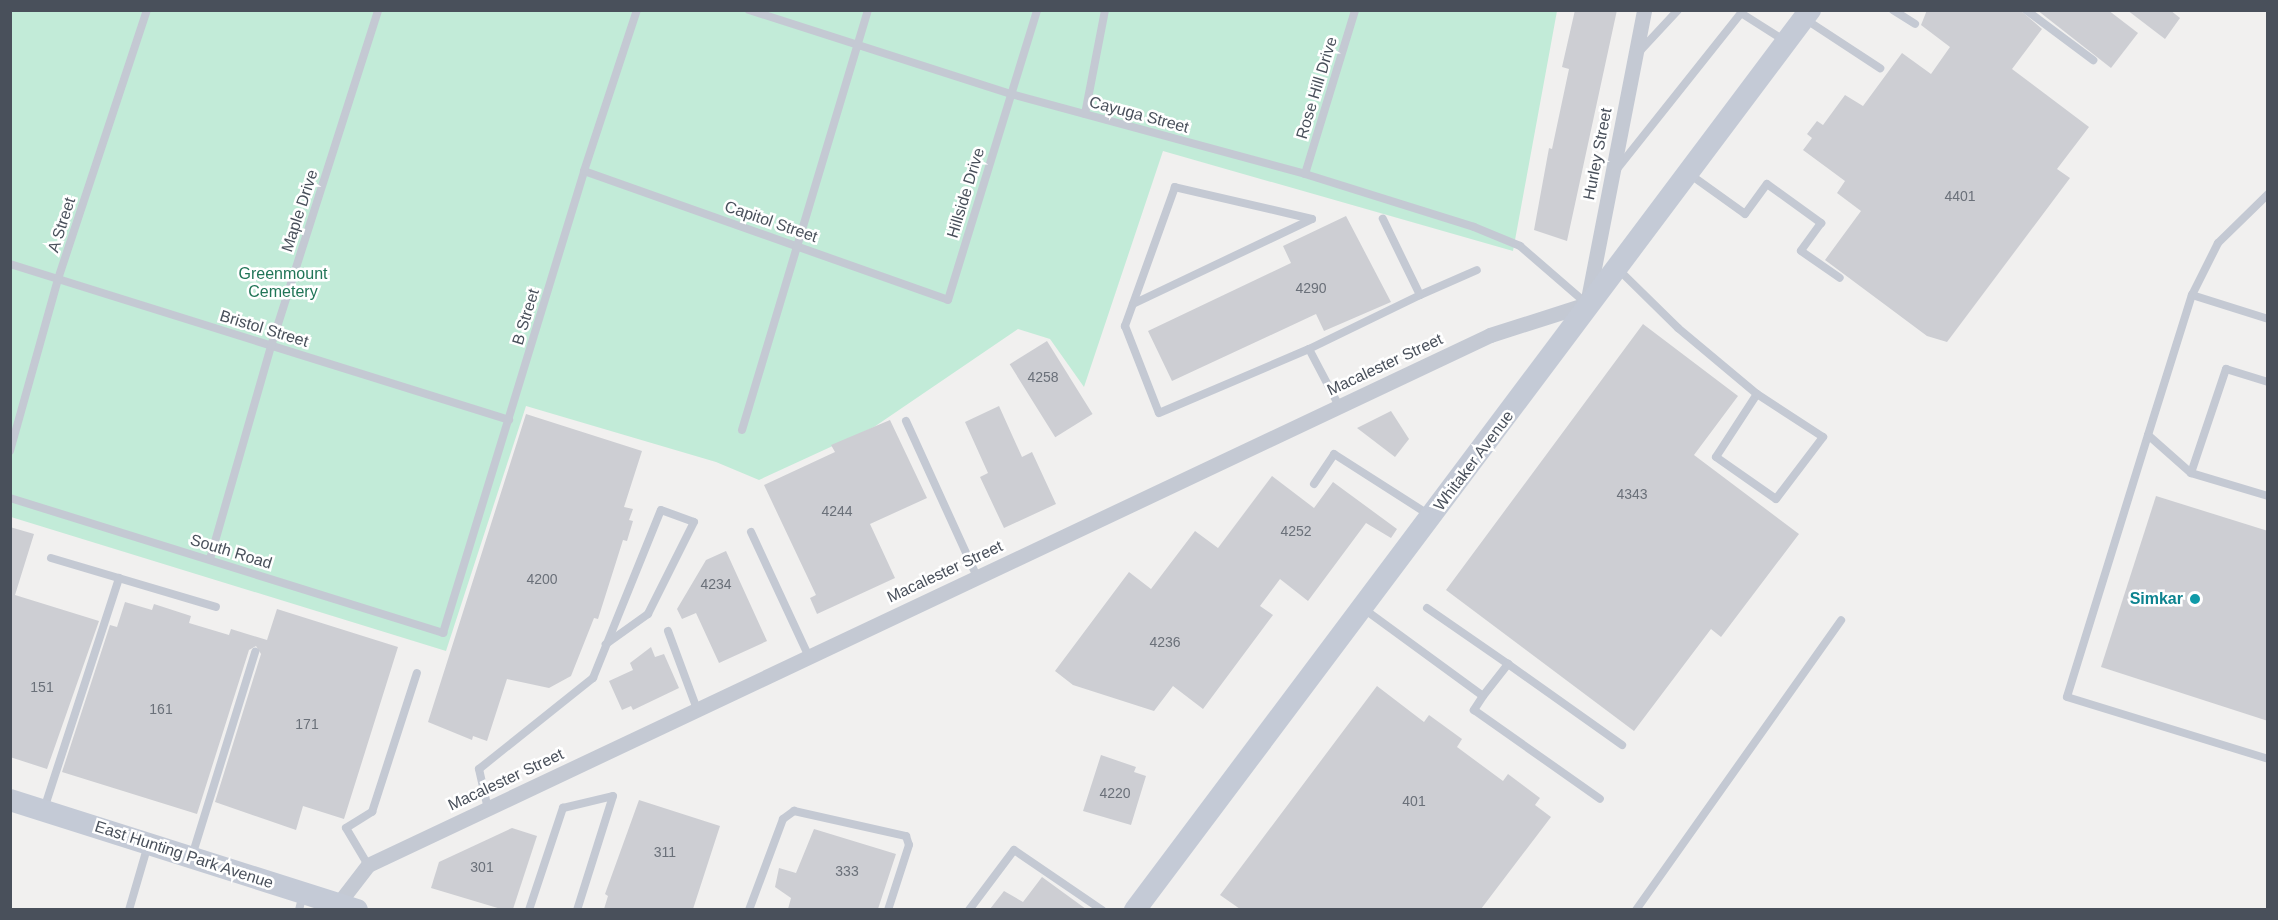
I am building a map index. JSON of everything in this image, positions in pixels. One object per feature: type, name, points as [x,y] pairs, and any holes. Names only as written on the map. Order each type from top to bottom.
[{"type":"main road","name":"Whitaker Avenue","points":[[1135,909],[1432,516],[1587,304],[1807,15]]},
{"type":"main road","name":"East Hunting Park Avenue","points":[[10,800],[191,857],[301,901],[348,907]]},
{"type":"street","name":"Hurley Street","points":[[1587,304],[1644,10]]},
{"type":"street","name":"Macalester Street","points":[[348,907],[368,865],[1490,335],[1587,304]]},
{"type":"lane","name":"A Street","points":[[10,451],[58,279],[147,10]]},
{"type":"lane","name":"Maple Drive","points":[[210,559],[271,346],[378,10]]},
{"type":"lane","name":"B Street","points":[[443,633],[584,171],[637,10]]},
{"type":"lane","name":"Cayuga Street","points":[[749,10],[1011,94],[1305,174],[1474,227],[1520,246],[1587,304]]},
{"type":"lane","points":[[742,430],[868,10]]},
{"type":"lane","name":"Hillside Drive","points":[[948,300],[1036,10]]},
{"type":"lane","points":[[1085,114],[1105,10]]},
{"type":"lane","name":"Rose Hill Drive","points":[[1305,174],[1355,10]]},
{"type":"lane","points":[[1635,55],[1678,10]]},
{"type":"lane","points":[[1893,10],[1915,24]]},
{"type":"lane","points":[[2026,10],[2093,60]]},
{"type":"lane","points":[[1612,176],[1741,13],[1786,42]]},
{"type":"lane","points":[[1807,15],[1880,68]]},
{"type":"lane","name":"Capitol Street","points":[[584,171],[948,300]]},
{"type":"lane","points":[[1687,172],[1745,214],[1767,184],[1821,223],[1801,250],[1840,278]]},
{"type":"lane","points":[[1133,304],[1312,219],[1175,187],[1125,326],[1159,413],[1309,349],[1477,270]]},
{"type":"lane","points":[[2268,194],[2218,243],[2192,295],[2067,697],[2268,759]]},
{"type":"lane","points":[[1383,219],[1420,295]]},
{"type":"lane","name":"Bristol Street","points":[[10,264],[509,420]]},
{"type":"lane","points":[[1615,267],[1677,328],[1757,394],[1822,437],[1776,499],[1716,457],[1757,394]]},
{"type":"lane","points":[[2192,295],[2268,319]]},
{"type":"lane","points":[[1309,349],[1339,406]]},
{"type":"lane","points":[[2191,473],[2226,369],[2268,382]]},
{"type":"lane","points":[[906,421],[977,577]]},
{"type":"lane","points":[[2148,435],[2191,473],[2268,496]]},
{"type":"lane","points":[[1314,484],[1334,454],[1432,516]]},
{"type":"lane","name":"South Road","points":[[10,498],[443,633]]},
{"type":"lane","points":[[488,808],[479,769],[593,678],[606,644],[661,510],[694,522],[648,614],[606,644]]},
{"type":"lane","points":[[751,532],[808,657]]},
{"type":"lane","points":[[51,558],[216,607]]},
{"type":"lane","points":[[44,811],[119,578]]},
{"type":"lane","points":[[1362,608],[1483,696]]},
{"type":"lane","points":[[1426,608],[1622,746]]},
{"type":"lane","points":[[1636,909],[1841,620]]},
{"type":"lane","points":[[668,631],[697,709]]},
{"type":"lane","points":[[191,857],[255,652]]},
{"type":"lane","points":[[1508,664],[1474,710],[1600,799]]},
{"type":"lane","points":[[368,865],[346,828],[372,812],[417,672]]},
{"type":"lane","points":[[529,909],[563,808],[612,796],[577,909]]},
{"type":"lane","points":[[749,909],[783,819],[794,811],[906,836],[909,845],[888,909]]},
{"type":"lane","points":[[129,909],[148,844]]},
{"type":"lane","points":[[969,909],[1014,850],[1102,909]]},
{"type":"green space","name":"Greenmount Cemetery","points":[[10,11],[1557,11],[1513,251],[1163,151],[1084,387],[1050,339],[1018,329],[874,427],[759,480],[716,462],[526,406],[446,651],[11,517]]},
{"type":"building","points":[[1575,10],[1617,10],[1567,241],[1534,230],[1549,148],[1552,149],[1569,69],[1562,67]]},
{"type":"building","points":[[1927,10],[2020,10],[2042,29],[2012,69],[2089,127],[2057,169],[2070,178],[1947,342],[1927,336],[1825,260],[1861,211],[1837,193],[1845,181],[1803,150],[1812,138],[1807,134],[1817,121],[1823,125],[1845,95],[1863,106],[1902,53],[1931,74],[1950,47],[1921,25]]},
{"type":"building","points":[[2037,10],[2108,10],[2138,33],[2111,68]]},
{"type":"building","points":[[2127,10],[2170,10],[2180,18],[2165,39]]},
{"type":"building","points":[[1346,216],[1391,302],[1324,331],[1316,314],[1172,381],[1148,331],[1291,263],[1283,246]]},
{"type":"building","points":[[1643,324],[1738,396],[1694,455],[1799,534],[1721,637],[1711,629],[1634,731],[1446,590]]},
{"type":"building","points":[[1047,341],[1093,414],[1055,437],[1010,364]]},
{"type":"building","points":[[999,406],[1022,457],[1032,452],[1056,504],[1004,528],[980,477],[988,473],[965,422]]},
{"type":"building","points":[[1391,411],[1409,439],[1395,457],[1357,428]]},
{"type":"building","points":[[526,414],[642,451],[624,507],[633,509],[629,520],[633,521],[627,541],[623,540],[598,619],[594,618],[571,676],[549,688],[507,679],[487,741],[473,736],[472,740],[428,722]]},
{"type":"building","points":[[890,420],[927,498],[870,524],[895,578],[817,614],[810,598],[816,595],[764,485],[835,452],[831,445]]},
{"type":"building","points":[[1272,476],[1314,508],[1333,482],[1397,529],[1391,538],[1366,523],[1308,601],[1280,579],[1260,606],[1273,615],[1203,709],[1173,686],[1154,711],[1073,685],[1055,671],[1129,572],[1151,589],[1195,531],[1218,548]]},
{"type":"building","name":"Simkar","points":[[2156,496],[2268,531],[2268,721],[2101,667]]},
{"type":"building","points":[[10,527],[34,534],[15,595],[99,621],[47,769],[10,757]]},
{"type":"building","points":[[726,551],[767,641],[719,663],[696,613],[682,619],[677,609],[706,560]]},
{"type":"building","points":[[125,602],[152,610],[154,604],[191,616],[189,623],[229,635],[231,629],[267,640],[277,609],[398,647],[344,819],[303,806],[296,830],[215,802],[261,654],[256,646],[249,650],[197,814],[62,772],[110,625],[117,627]]},
{"type":"building","points":[[651,647],[655,657],[664,654],[679,688],[633,710],[631,706],[622,710],[609,681],[633,670],[630,663]]},
{"type":"building","points":[[1377,686],[1424,722],[1429,715],[1462,739],[1457,747],[1503,781],[1508,774],[1540,798],[1535,805],[1551,817],[1481,909],[1240,909],[1220,895]]},
{"type":"building","points":[[1101,755],[1136,767],[1134,772],[1146,776],[1131,825],[1083,811]]},
{"type":"building","points":[[639,800],[720,826],[693,909],[604,909],[608,896],[605,894]]},
{"type":"building","points":[[512,828],[537,836],[513,909],[501,909],[431,888],[439,862]]},
{"type":"building","points":[[814,829],[896,854],[878,909],[788,909],[791,898],[775,887],[779,868],[796,873]]},
{"type":"building","points":[[1042,877],[1086,909],[990,909],[1004,891],[1023,902]]},
{"type":"place","name":"Simkar","points":[[2195,599]]}]
